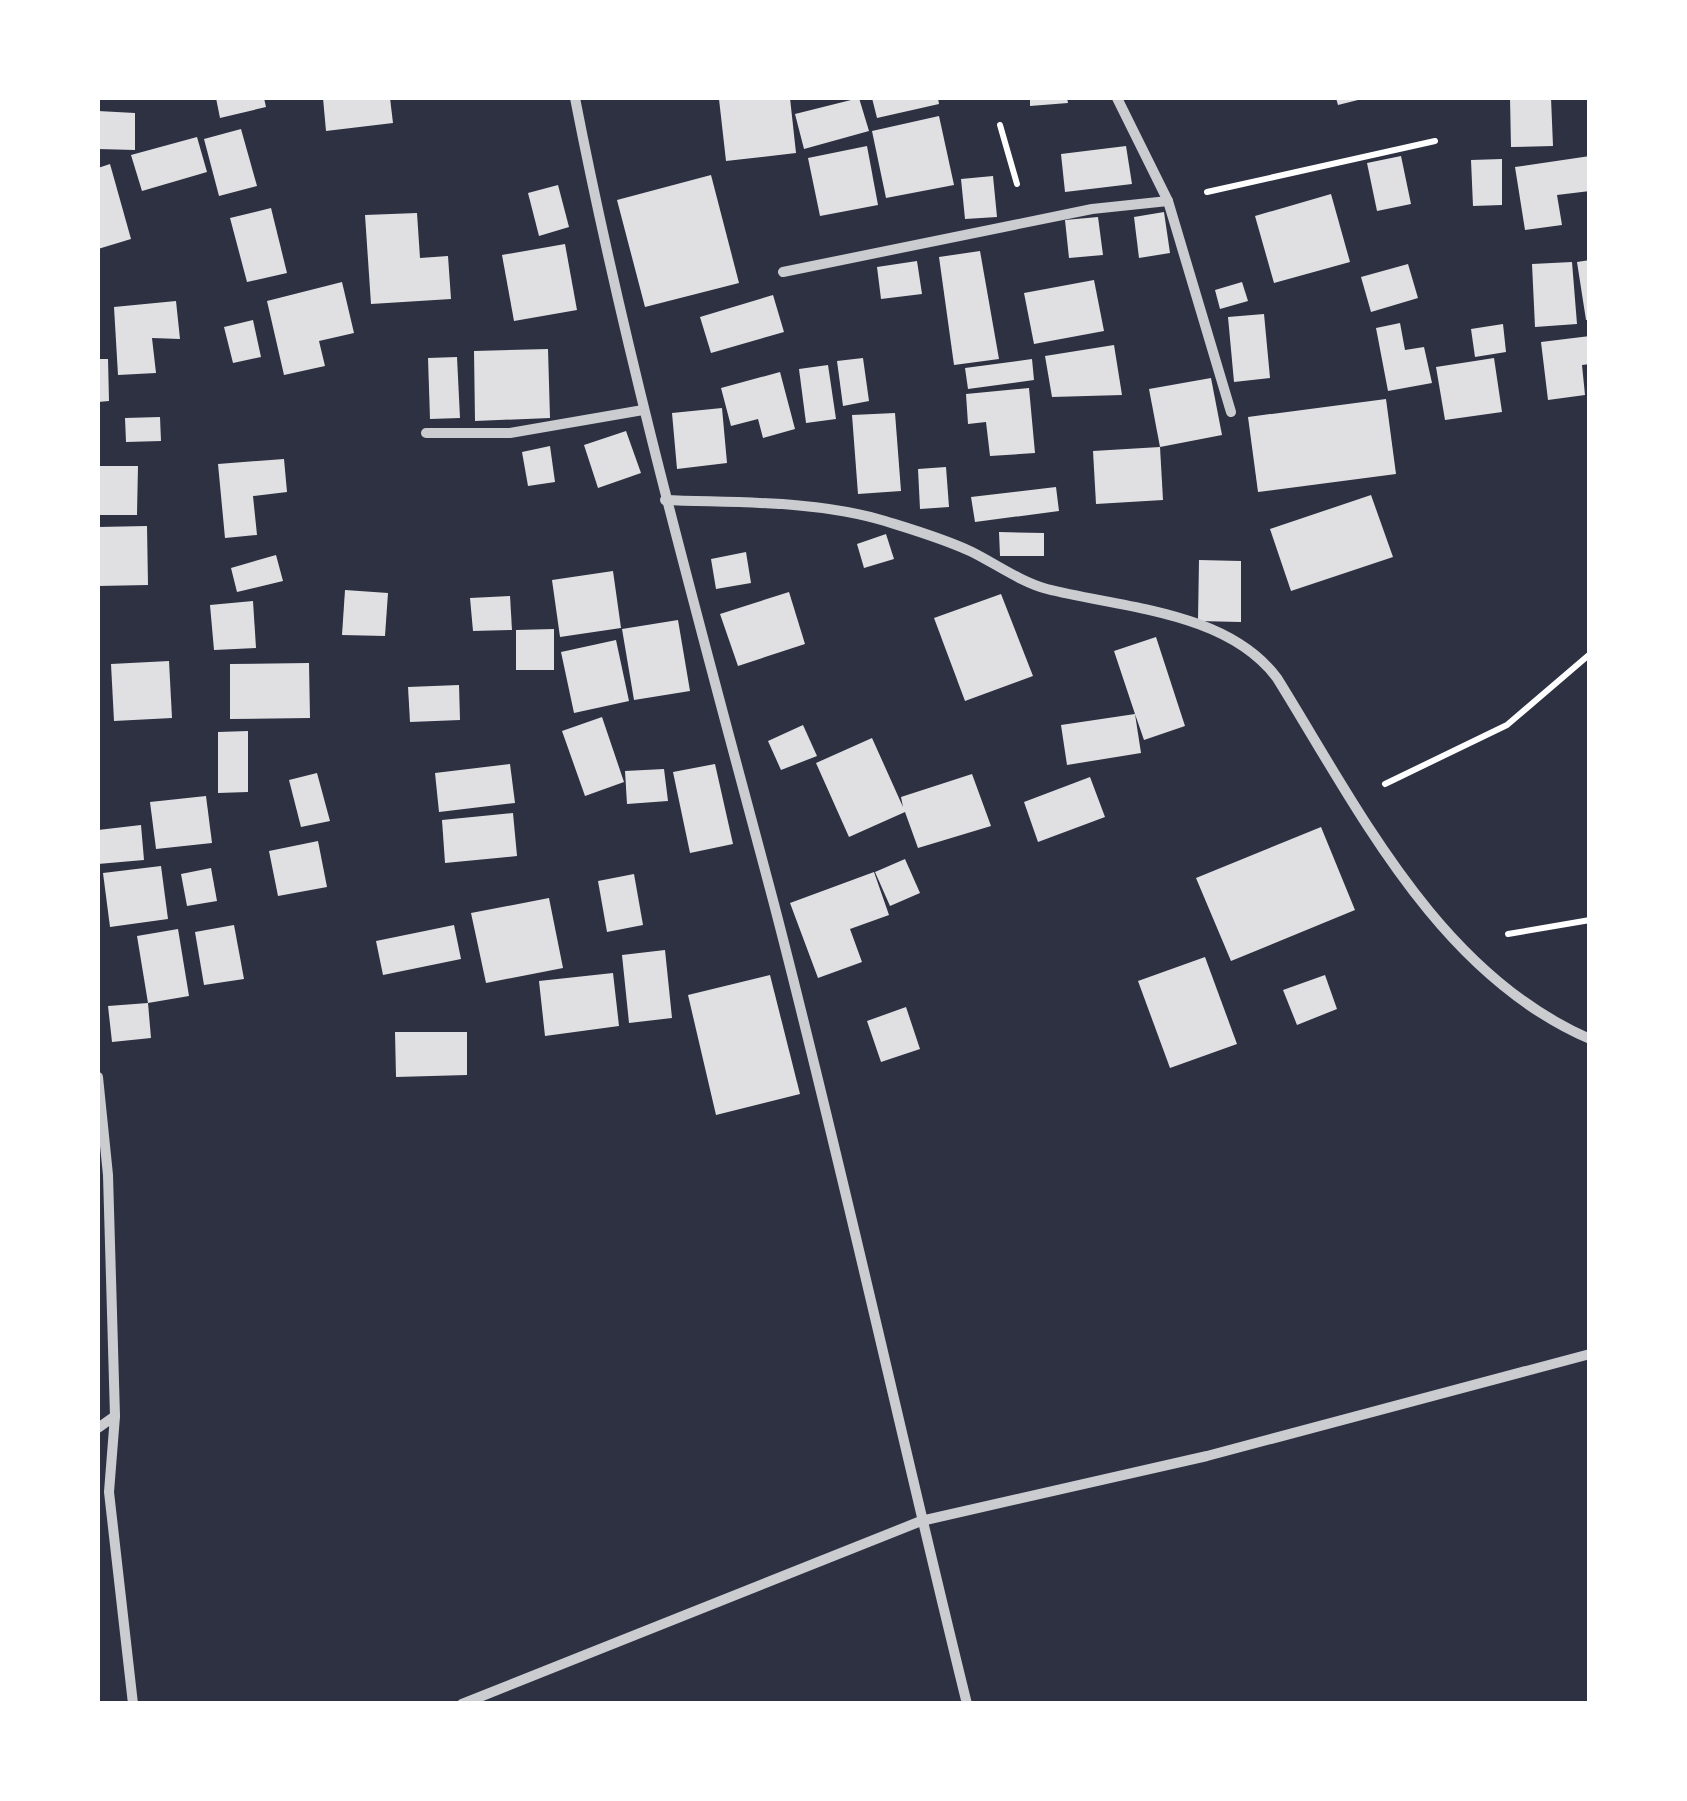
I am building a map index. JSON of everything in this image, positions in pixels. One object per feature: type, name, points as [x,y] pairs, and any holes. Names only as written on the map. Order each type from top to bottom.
[{"type":"street","points":[[574,98],[608,270],[665,500],[775,908],[966,1704]]},
{"type":"street","points":[[1117,98],[1168,201],[1231,412]]},
{"type":"street","points":[[783,272],[1092,209],[1168,201]]},
{"type":"street","points":[[426,432],[510,433],[643,410]]},
{"type":"street","points":[[665,500],[780,504],[881,520],[966,549],[1043,588],[1150,610],[1239,642],[1263,660],[1277,678],[1383,854],[1458,942],[1553,1023],[1590,1039]]},
{"type":"street","points":[[98,1077],[108,1175],[115,1416],[109,1492],[133,1704]]},
{"type":"street","points":[[462,1704],[922,1522],[1262,1442],[1590,1354]]},
{"type":"street","points":[[98,1428],[115,1416]]},
{"type":"path","points":[[1000,125],[1030,224]]},
{"type":"path","points":[[1168,201],[1435,141]]},
{"type":"path","points":[[1352,800],[1507,725],[1590,654]]},
{"type":"path","points":[[1458,942],[1590,920]]},
{"type":"building","points":[[216,98],[264,98],[266,107],[220,118]]},
{"type":"building","points":[[323,98],[390,98],[393,123],[326,131]]},
{"type":"building","points":[[790,98],[796,153],[726,161],[719,99]]},
{"type":"building","points":[[859,98],[869,131],[804,149],[795,114]]},
{"type":"building","points":[[872,98],[938,98],[939,104],[877,118]]},
{"type":"building","points":[[1030,98],[1067,98],[1068,103],[1030,106]]},
{"type":"building","points":[[1336,98],[1362,98],[1362,99],[1338,105]]},
{"type":"building","points":[[1510,98],[1551,98],[1553,146],[1511,147]]},
{"type":"building","points":[[98,111],[135,113],[135,150],[98,149]]},
{"type":"building","points":[[939,116],[954,185],[886,198],[872,131]]},
{"type":"building","points":[[241,129],[257,186],[219,196],[204,139]]},
{"type":"building","points":[[197,137],[207,172],[142,191],[131,155]]},
{"type":"building","points":[[867,146],[878,205],[820,216],[808,158]]},
{"type":"building","points":[[1126,146],[1132,184],[1065,192],[1061,154]]},
{"type":"building","points":[[1401,156],[1411,204],[1377,211],[1367,163]]},
{"type":"building","points":[[1590,156],[1590,191],[1557,195],[1562,225],[1525,230],[1515,167]]},
{"type":"building","points":[[1502,159],[1502,205],[1473,206],[1471,160]]},
{"type":"building","points":[[110,164],[131,239],[98,249],[98,168]]},
{"type":"building","points":[[711,175],[739,283],[645,307],[617,200]]},
{"type":"building","points":[[993,176],[997,217],[965,219],[961,179]]},
{"type":"building","points":[[558,185],[569,227],[539,236],[528,193]]},
{"type":"building","points":[[1331,194],[1350,262],[1274,283],[1255,216]]},
{"type":"building","points":[[271,208],[287,273],[247,282],[230,218]]},
{"type":"building","points":[[1164,212],[1170,253],[1139,258],[1134,217]]},
{"type":"building","points":[[417,213],[420,258],[448,256],[451,299],[371,304],[365,215]]},
{"type":"building","points":[[1098,217],[1103,255],[1069,258],[1065,220]]},
{"type":"building","points":[[565,244],[577,310],[514,321],[502,255]]},
{"type":"building","points":[[980,251],[999,359],[954,365],[939,257]]},
{"type":"building","points":[[1590,260],[1590,320],[1586,320],[1577,262]]},
{"type":"building","points":[[917,261],[922,294],[881,299],[877,267]]},
{"type":"building","points":[[1572,262],[1577,324],[1535,327],[1532,264]]},
{"type":"building","points":[[1408,264],[1418,298],[1371,312],[1361,277]]},
{"type":"building","points":[[1094,280],[1104,331],[1034,344],[1024,293]]},
{"type":"building","points":[[342,282],[354,333],[319,341],[325,366],[284,375],[267,301]]},
{"type":"building","points":[[1242,282],[1248,301],[1220,309],[1215,290]]},
{"type":"building","points":[[773,295],[784,332],[711,353],[700,317]]},
{"type":"building","points":[[176,301],[180,339],[152,338],[156,373],[118,375],[114,307]]},
{"type":"building","points":[[1264,314],[1270,378],[1234,382],[1228,317]]},
{"type":"building","points":[[253,320],[261,357],[233,363],[224,327]]},
{"type":"building","points":[[1400,323],[1405,350],[1424,347],[1432,383],[1388,391],[1376,328]]},
{"type":"building","points":[[1503,324],[1506,352],[1475,357],[1471,329]]},
{"type":"building","points":[[1590,336],[1590,364],[1582,365],[1585,395],[1548,400],[1541,342]]},
{"type":"building","points":[[1114,345],[1122,395],[1052,397],[1045,356]]},
{"type":"building","points":[[548,349],[550,418],[475,421],[474,351]]},
{"type":"building","points":[[457,357],[460,418],[430,419],[428,358]]},
{"type":"building","points":[[863,358],[869,401],[843,406],[837,361]]},
{"type":"building","points":[[1494,358],[1502,412],[1445,420],[1436,367]]},
{"type":"building","points":[[98,359],[108,359],[109,401],[98,402]]},
{"type":"building","points":[[1032,359],[1034,380],[968,389],[965,368]]},
{"type":"building","points":[[828,365],[836,419],[806,423],[799,369]]},
{"type":"building","points":[[780,372],[795,429],[763,438],[758,419],[731,426],[721,388]]},
{"type":"building","points":[[1211,378],[1222,435],[1160,447],[1149,389]]},
{"type":"building","points":[[1029,388],[1035,453],[990,456],[986,422],[968,424],[966,394]]},
{"type":"building","points":[[1386,399],[1396,474],[1258,492],[1248,417]]},
{"type":"building","points":[[722,408],[727,463],[677,469],[672,413]]},
{"type":"building","points":[[895,413],[901,491],[858,494],[852,415]]},
{"type":"building","points":[[160,417],[161,441],[126,442],[125,418]]},
{"type":"building","points":[[626,431],[641,473],[598,488],[584,445]]},
{"type":"building","points":[[550,446],[555,482],[528,486],[522,452]]},
{"type":"building","points":[[1160,447],[1163,500],[1096,504],[1093,451]]},
{"type":"building","points":[[284,459],[287,492],[253,496],[257,535],[225,538],[218,464]]},
{"type":"building","points":[[98,466],[138,466],[137,515],[98,515]]},
{"type":"building","points":[[946,467],[949,507],[920,509],[918,469]]},
{"type":"building","points":[[1056,487],[1059,511],[975,522],[971,497]]},
{"type":"building","points":[[1371,495],[1393,557],[1291,591],[1270,529]]},
{"type":"building","points":[[147,526],[148,585],[98,586],[98,527]]},
{"type":"building","points":[[999,532],[1044,533],[1044,556],[1000,556]]},
{"type":"building","points":[[886,534],[894,559],[864,568],[857,544]]},
{"type":"building","points":[[746,552],[751,583],[716,589],[711,559]]},
{"type":"building","points":[[276,555],[283,581],[237,592],[231,568]]},
{"type":"building","points":[[1199,560],[1241,561],[1241,622],[1198,621]]},
{"type":"building","points":[[613,571],[621,628],[560,637],[552,580]]},
{"type":"building","points":[[345,590],[388,593],[385,636],[342,635]]},
{"type":"building","points":[[789,592],[805,644],[738,666],[720,614]]},
{"type":"building","points":[[1001,594],[1033,676],[965,701],[934,618]]},
{"type":"building","points":[[510,596],[512,630],[473,631],[470,598]]},
{"type":"building","points":[[253,601],[256,648],[214,650],[210,605]]},
{"type":"building","points":[[678,620],[690,691],[634,700],[622,629]]},
{"type":"building","points":[[554,629],[554,670],[516,670],[516,630]]},
{"type":"building","points":[[1156,637],[1185,726],[1144,740],[1114,651]]},
{"type":"building","points":[[616,640],[629,701],[574,713],[561,652]]},
{"type":"building","points":[[169,661],[172,718],[114,721],[111,664]]},
{"type":"building","points":[[309,663],[310,718],[230,719],[230,664]]},
{"type":"building","points":[[459,685],[460,720],[410,722],[408,687]]},
{"type":"building","points":[[1135,714],[1141,753],[1067,765],[1061,725]]},
{"type":"building","points":[[602,717],[624,782],[585,796],[562,731]]},
{"type":"building","points":[[803,725],[817,756],[781,770],[768,741]]},
{"type":"building","points":[[248,731],[248,792],[218,793],[218,732]]},
{"type":"building","points":[[872,738],[903,807],[901,797],[972,774],[991,826],[918,848],[905,812],[849,837],[816,763]]},
{"type":"building","points":[[510,764],[515,803],[439,812],[435,773]]},
{"type":"building","points":[[715,764],[733,844],[690,853],[673,772]]},
{"type":"building","points":[[664,769],[668,801],[627,804],[625,771]]},
{"type":"building","points":[[317,773],[330,821],[301,827],[289,780]]},
{"type":"building","points":[[1090,777],[1105,817],[1038,842],[1024,802]]},
{"type":"building","points":[[206,796],[212,843],[156,849],[150,802]]},
{"type":"building","points":[[513,813],[517,856],[445,863],[442,820]]},
{"type":"building","points":[[141,825],[144,860],[98,864],[98,830]]},
{"type":"building","points":[[1321,827],[1355,910],[1231,961],[1196,878]]},
{"type":"building","points":[[318,841],[327,887],[278,896],[269,851]]},
{"type":"building","points":[[905,859],[920,893],[890,906],[875,872]]},
{"type":"building","points":[[161,866],[168,919],[110,927],[103,873]]},
{"type":"building","points":[[211,868],[217,901],[187,906],[181,874]]},
{"type":"building","points":[[874,872],[889,915],[850,929],[862,962],[818,978],[790,903]]},
{"type":"building","points":[[634,874],[643,925],[607,932],[598,881]]},
{"type":"building","points":[[549,898],[563,968],[486,983],[471,913]]},
{"type":"building","points":[[234,925],[244,979],[204,985],[195,932]]},
{"type":"building","points":[[454,925],[461,959],[383,975],[376,941]]},
{"type":"building","points":[[178,929],[189,996],[148,1003],[137,936]]},
{"type":"building","points":[[665,950],[672,1018],[629,1023],[622,955]]},
{"type":"building","points":[[1205,957],[1237,1044],[1170,1068],[1138,981]]},
{"type":"building","points":[[613,973],[619,1026],[545,1036],[539,981]]},
{"type":"building","points":[[770,975],[800,1094],[716,1115],[688,995]]},
{"type":"building","points":[[1325,975],[1337,1009],[1297,1025],[1283,990]]},
{"type":"building","points":[[148,1003],[151,1038],[112,1042],[108,1006]]},
{"type":"building","points":[[906,1007],[920,1049],[881,1062],[867,1021]]},
{"type":"building","points":[[395,1032],[467,1032],[467,1075],[396,1077]]}]
